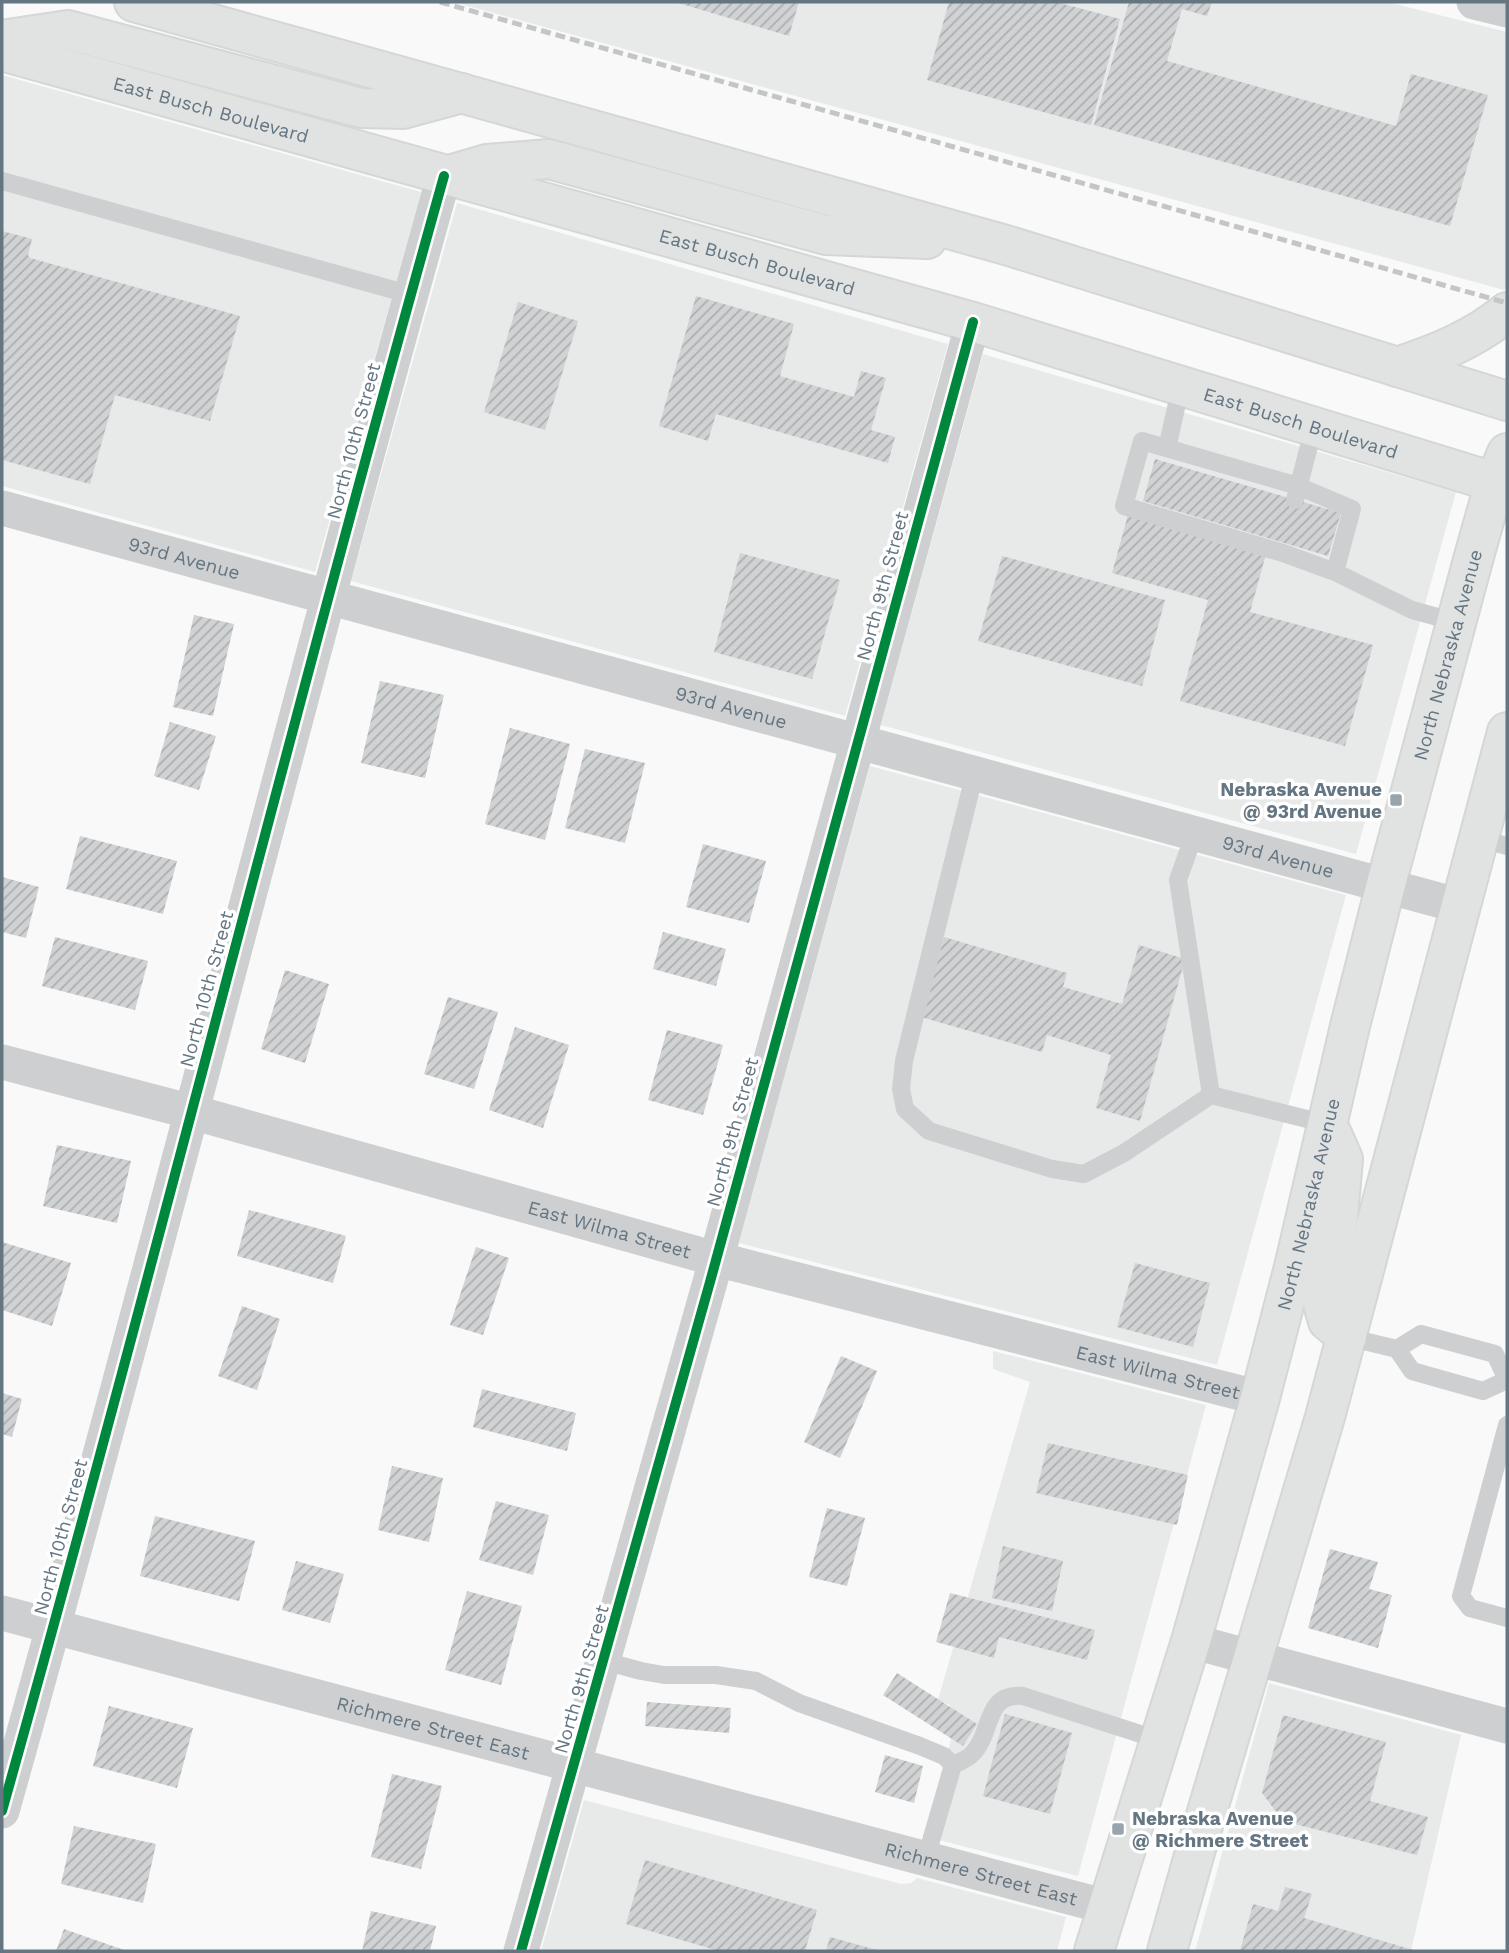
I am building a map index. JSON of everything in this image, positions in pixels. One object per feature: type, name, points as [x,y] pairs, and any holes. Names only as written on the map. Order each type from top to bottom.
[{"type":"main road","points":[[134,2],[1006,245],[1507,401]]},
{"type":"main road","points":[[2,40],[68,30],[361,108],[403,109],[462,93]]},
{"type":"main road","name":"East Busch Boulevard","points":[[2,51],[973,322],[1314,427],[1503,474]]},
{"type":"main road","points":[[444,176],[487,164],[549,159],[825,235],[1006,245]]},
{"type":"main road","points":[[1397,367],[1435,355],[1465,341],[1507,312]]},
{"type":"main road","name":"North Nebraska Avenue","points":[[1094,1951],[1191,1641],[1260,1398],[1386,884],[1456,622],[1503,474]]},
{"type":"main road","points":[[1167,1951],[1325,1417],[1460,906],[1493,842],[1507,733]]},
{"type":"main road","points":[[1327,1124],[1343,1159],[1338,1218],[1323,1304],[1328,1321],[1347,1337]]},
{"type":"street","points":[[1474,2],[1507,10]]},
{"type":"street","name":"North 10th Street","points":[[2,1811],[54,1627],[328,597],[444,176]]},
{"type":"street","name":"North 9th Street","points":[[521,1951],[716,1259],[973,322]]},
{"type":"street","name":"93rd Avenue","points":[[2,508],[1460,906]]},
{"type":"street","name":"East Wilma Street","points":[[2,1062],[192,1112],[716,1259],[1260,1398]]},
{"type":"street","name":"Richmere Street East","points":[[2,1612],[574,1767],[1107,1907]]},
{"type":"street","points":[[1191,1641],[1507,1726]]},
{"type":"lane","points":[[2,181],[412,295]]},
{"type":"lane","points":[[1167,448],[1181,386]]},
{"type":"lane","points":[[1297,493],[1314,427]]},
{"type":"lane","points":[[1335,572],[1352,509],[1198,464],[1167,448],[1142,441],[1124,506],[1185,519],[1284,548],[1412,610],[1456,622]]},
{"type":"lane","points":[[975,772],[904,1061],[901,1089],[905,1110],[929,1131],[1052,1169],[1084,1174],[1124,1153],[1211,1095],[1327,1124]]},
{"type":"lane","points":[[1195,832],[1178,880],[1211,1095]]},
{"type":"lane","points":[[1347,1337],[1397,1349],[1412,1371],[1483,1391],[1507,1380],[1495,1354],[1421,1334],[1397,1349]]},
{"type":"lane","points":[[1507,1425],[1461,1596],[1470,1608],[1507,1618]]},
{"type":"lane","points":[[604,1661],[664,1675],[716,1675],[756,1681],[799,1703],[944,1756],[953,1765]]},
{"type":"lane","points":[[926,1858],[953,1765],[971,1756],[980,1744],[993,1709],[1011,1695],[1023,1696],[1159,1740]]},
{"type":"shaded area","points":[[453,2],[1387,2],[1507,32],[1507,287],[1504,290]]},
{"type":"shaded area","points":[[2,75],[421,192],[315,572],[2,486]]},
{"type":"shaded area","points":[[457,203],[948,344],[845,716],[351,581]]},
{"type":"shaded area","points":[[983,354],[1456,492],[1356,854],[881,725]]},
{"type":"shaded area","points":[[870,766],[1346,895],[1217,1365],[739,1243]]},
{"type":"shaded area","points":[[993,1351],[1206,1405],[1078,1876],[928,1837],[956,1718],[950,1705],[938,1700],[1030,1382],[993,1369]]},
{"type":"shaded area","points":[[1269,1683],[1461,1735],[1411,1951],[1195,1951]]},
{"type":"shaded area","points":[[584,1800],[901,1884],[911,1883],[917,1878],[1066,1917],[1057,1951],[541,1951]]},
{"type":"building","points":[[675,2],[799,2],[789,36]]},
{"type":"building","points":[[949,2],[1056,2],[1120,19],[1091,125],[927,80]]},
{"type":"building","points":[[1129,2],[1212,2],[1207,16],[1182,9],[1167,61],[1396,126],[1411,74],[1488,95],[1450,226],[1094,125]]},
{"type":"building","points":[[2,231],[32,239],[28,255],[30,258],[240,316],[210,421],[115,395],[90,484],[2,460]]},
{"type":"building","points":[[696,296],[794,324],[780,376],[854,397],[861,371],[886,378],[871,430],[895,437],[888,463],[716,414],[708,441],[659,426]]},
{"type":"building","points":[[518,302],[578,321],[545,430],[484,412]]},
{"type":"building","points":[[1155,459],[1341,513],[1328,556],[1143,501]]},
{"type":"building","points":[[1128,515],[1266,554],[1250,612],[1373,645],[1345,746],[1180,701],[1208,600],[1112,573]]},
{"type":"building","points":[[740,553],[840,580],[812,679],[714,652]]},
{"type":"building","points":[[1002,556],[1165,600],[1142,686],[978,641]]},
{"type":"building","points":[[194,615],[234,624],[213,716],[173,707]]},
{"type":"building","points":[[380,681],[444,695],[425,778],[361,763]]},
{"type":"building","points":[[170,722],[216,736],[199,790],[154,776]]},
{"type":"building","points":[[510,728],[570,744],[545,840],[485,824]]},
{"type":"building","points":[[585,749],[645,763],[625,843],[565,828]]},
{"type":"building","points":[[80,836],[177,861],[163,914],[66,889]]},
{"type":"building","points":[[703,844],[766,861],[749,923],[686,907]]},
{"type":"building","points":[[2,877],[39,887],[26,938],[2,932]]},
{"type":"building","points":[[663,932],[726,949],[716,986],[653,969]]},
{"type":"building","points":[[55,937],[148,961],[135,1010],[42,986]]},
{"type":"building","points":[[944,937],[1067,973],[1063,987],[1122,1004],[1139,945],[1185,959],[1140,1121],[1096,1108],[1111,1055],[1047,1035],[1042,1052],[921,1017]]},
{"type":"building","points":[[285,970],[329,984],[305,1063],[261,1049]]},
{"type":"building","points":[[448,997],[498,1012],[474,1089],[424,1074]]},
{"type":"building","points":[[515,1027],[569,1045],[543,1128],[489,1110]]},
{"type":"building","points":[[667,1030],[723,1045],[703,1115],[648,1100]]},
{"type":"building","points":[[57,1145],[131,1161],[117,1223],[43,1206]]},
{"type":"building","points":[[249,1210],[346,1236],[333,1283],[237,1256]]},
{"type":"building","points":[[2,1242],[71,1263],[52,1326],[2,1310]]},
{"type":"building","points":[[476,1247],[509,1258],[483,1335],[450,1325]]},
{"type":"building","points":[[1135,1263],[1210,1283],[1193,1347],[1117,1327]]},
{"type":"building","points":[[242,1306],[280,1319],[257,1390],[218,1376]]},
{"type":"building","points":[[841,1356],[877,1371],[840,1458],[804,1442]]},
{"type":"building","points":[[482,1389],[576,1413],[567,1451],[473,1427]]},
{"type":"building","points":[[2,1393],[22,1399],[12,1437],[2,1434]]},
{"type":"building","points":[[1048,1443],[1188,1475],[1177,1525],[1036,1493]]},
{"type":"building","points":[[392,1466],[443,1478],[429,1542],[378,1530]]},
{"type":"building","points":[[496,1501],[549,1515],[533,1575],[479,1560]]},
{"type":"building","points":[[827,1508],[865,1518],[847,1586],[809,1577]]},
{"type":"building","points":[[155,1516],[255,1541],[239,1601],[140,1576]]},
{"type":"building","points":[[1003,1546],[1063,1561],[1052,1611],[992,1598]]},
{"type":"building","points":[[1330,1549],[1378,1562],[1369,1589],[1392,1595],[1378,1648],[1308,1628]]},
{"type":"building","points":[[296,1561],[344,1574],[330,1623],[282,1610]]},
{"type":"building","points":[[467,1591],[522,1606],[501,1685],[445,1670]]},
{"type":"building","points":[[950,1593],[1095,1630],[1087,1660],[999,1637],[994,1658],[936,1642]]},
{"type":"building","points":[[897,1673],[977,1724],[963,1746],[883,1695]]},
{"type":"building","points":[[647,1702],[731,1708],[729,1733],[645,1726]]},
{"type":"building","points":[[109,1706],[193,1728],[177,1788],[93,1766]]},
{"type":"building","points":[[1005,1714],[1072,1733],[1050,1814],[983,1796]]},
{"type":"building","points":[[1283,1715],[1386,1742],[1370,1801],[1428,1817],[1417,1855],[1283,1821],[1262,1793]]},
{"type":"building","points":[[885,1755],[923,1766],[914,1803],[875,1792]]},
{"type":"building","points":[[392,1774],[442,1786],[421,1869],[371,1857]]},
{"type":"building","points":[[74,1826],[156,1844],[143,1903],[61,1884]]},
{"type":"building","points":[[645,1860],[817,1910],[805,1951],[719,1951],[626,1924]]},
{"type":"building","points":[[1285,1887],[1312,1894],[1304,1918],[1417,1951],[1240,1951],[1253,1904],[1278,1911]]},
{"type":"building","points":[[371,1911],[436,1926],[430,1951],[362,1951]]},
{"type":"building","points":[[64,1929],[127,1951],[56,1951]]},
{"type":"building","points":[[830,1937],[877,1950],[877,1951],[826,1951]]},
{"type":"railway","points":[[440,2],[1507,303]]},
{"type":"cycle path","points":[[2,1811],[444,176]]},
{"type":"cycle path","points":[[521,1951],[710,1282],[973,322]]},
{"type":"place","name":"Nebraska Avenue @ 93rd Avenue","points":[[1396,800]]},
{"type":"place","name":"Nebraska Avenue @ Richmere Street","points":[[1118,1829]]}]
